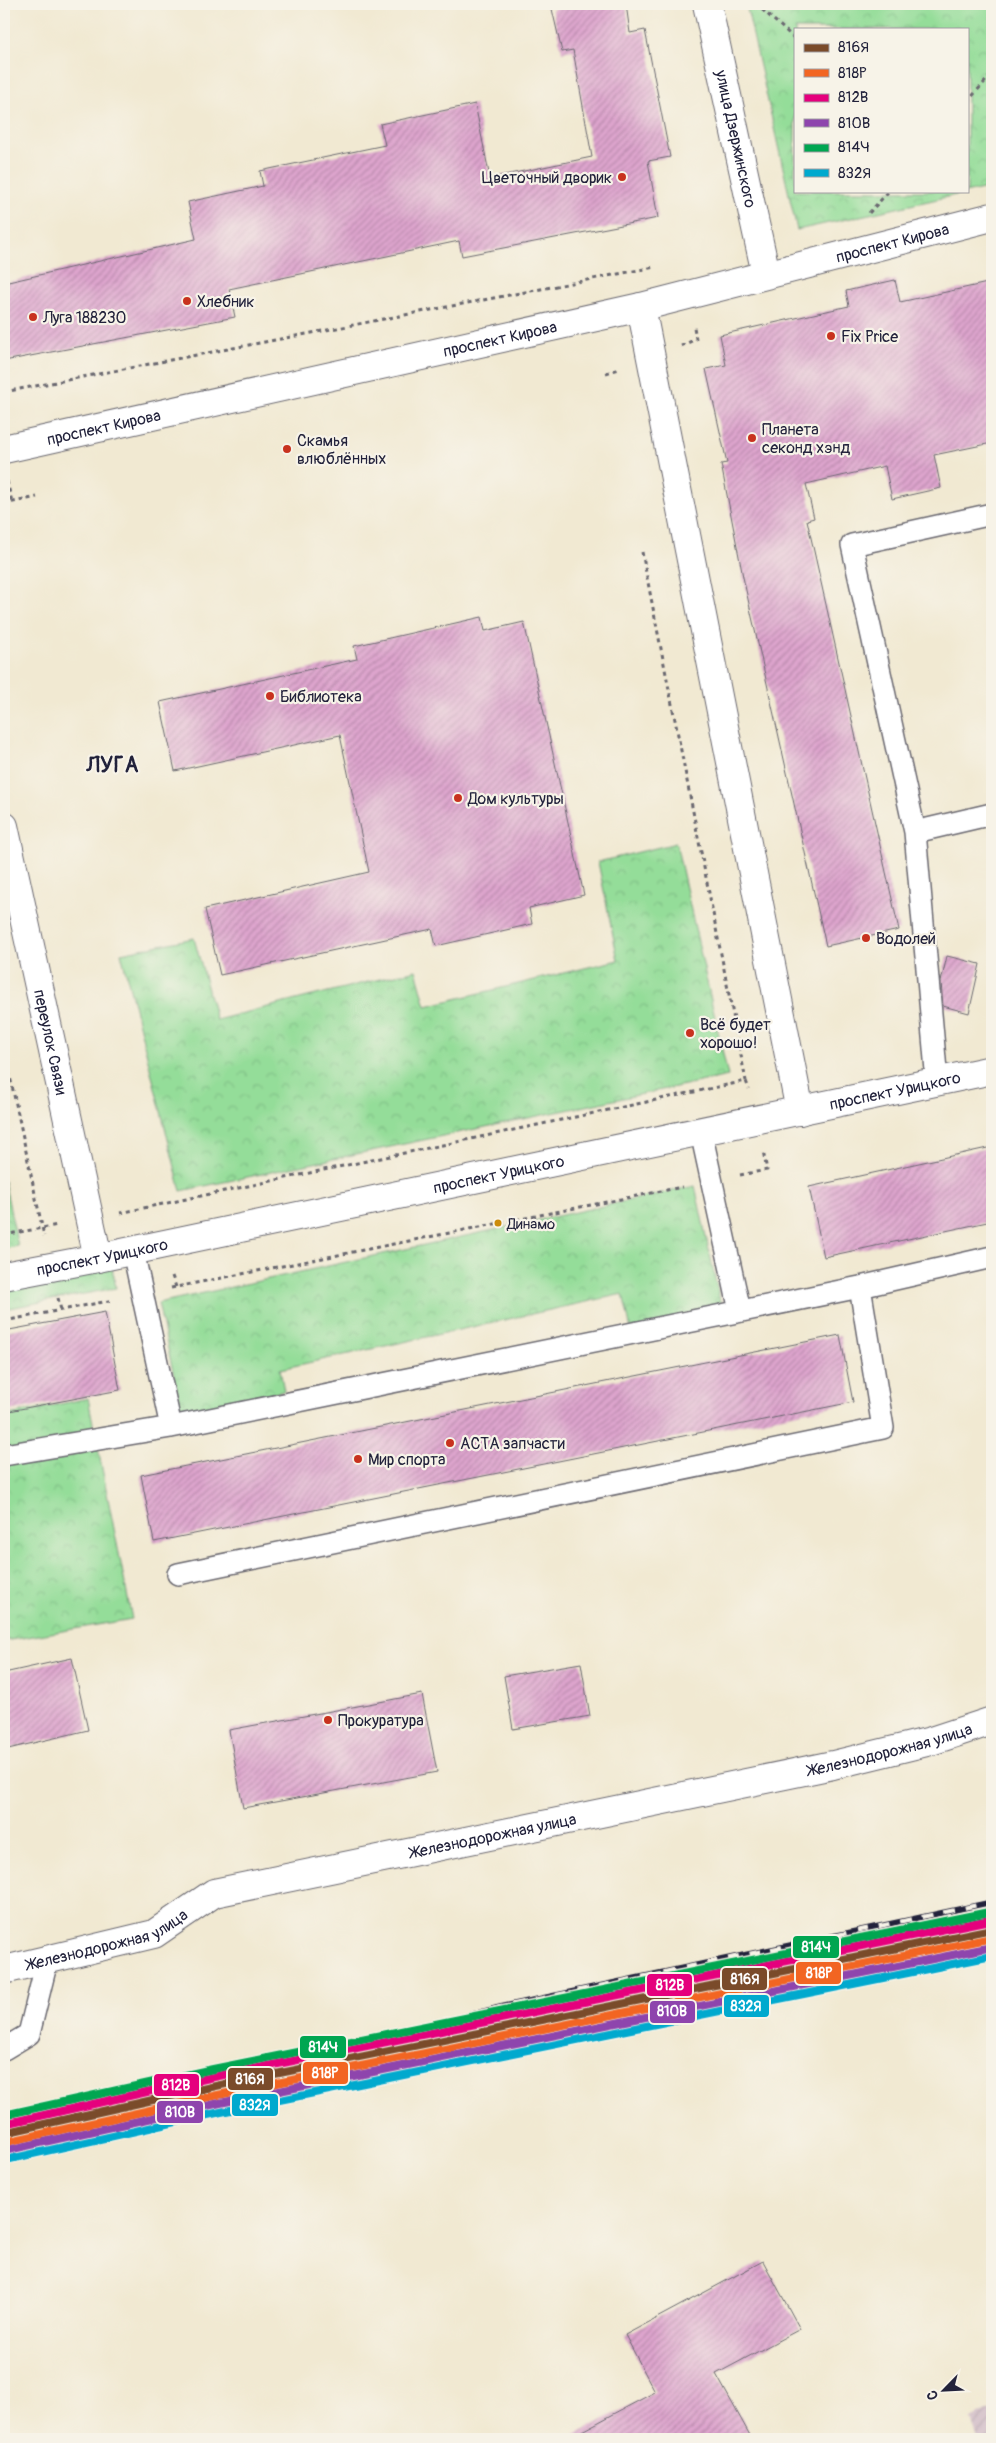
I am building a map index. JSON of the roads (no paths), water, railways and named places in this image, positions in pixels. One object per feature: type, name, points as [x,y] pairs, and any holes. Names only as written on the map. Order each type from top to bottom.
[{"type":"street","name":"улица Дзержинского","points":[[707,4],[766,274]]},
{"type":"street","name":"проспект Кирова","points":[[4,448],[641,307],[992,217]]},
{"type":"street","points":[[641,307],[800,1111]]},
{"type":"street","name":"переулок Связи","points":[[4,826],[88,1220],[98,1258]]},
{"type":"street","name":"проспект Урицкого","points":[[4,1276],[133,1251],[992,1070]]},
{"type":"street","name":"Железнодорожная улица","points":[[4,1970],[154,1934],[214,1893],[833,1765],[931,1741],[992,1721]]},
{"type":"lane","points":[[937,1082],[915,832],[852,545],[992,514]]},
{"type":"lane","points":[[915,832],[992,814]]},
{"type":"lane","points":[[701,1132],[740,1311]]},
{"type":"lane","points":[[133,1251],[171,1427]]},
{"type":"lane","points":[[4,1455],[171,1427],[740,1311],[992,1257]]},
{"type":"lane","points":[[178,1574],[883,1428],[860,1286]]},
{"type":"lane","points":[[4,2050],[29,2034],[47,1961]]},
{"type":"railway","points":[[216,2086],[401,2032],[500,2007],[992,1902]]},
{"type":"place","name":"Цветочный дворик","points":[[622,177]]},
{"type":"place","name":"Хлебник","points":[[187,301]]},
{"type":"place","name":"Луга 188230","points":[[33,317]]},
{"type":"place","name":"Fix Price","points":[[831,336]]},
{"type":"place","name":"Планета секонд хэнд","points":[[752,438]]},
{"type":"place","name":"Скамья влюблённых","points":[[287,449]]},
{"type":"place","name":"Библиотека","points":[[270,696]]},
{"type":"place","name":"Дом культуры","points":[[458,798]]},
{"type":"place","name":"Водолей","points":[[866,938]]},
{"type":"place","name":"Всё будет хорошо!","points":[[690,1033]]},
{"type":"place","name":"Динамо","points":[[498,1223]]},
{"type":"place","name":"АСТА запчасти","points":[[450,1443]]},
{"type":"place","name":"Мир спорта","points":[[358,1459]]},
{"type":"place","name":"Прокуратура","points":[[328,1720]]},
{"type":"district","name":"ЛУГА","points":[[113,765]]}]
